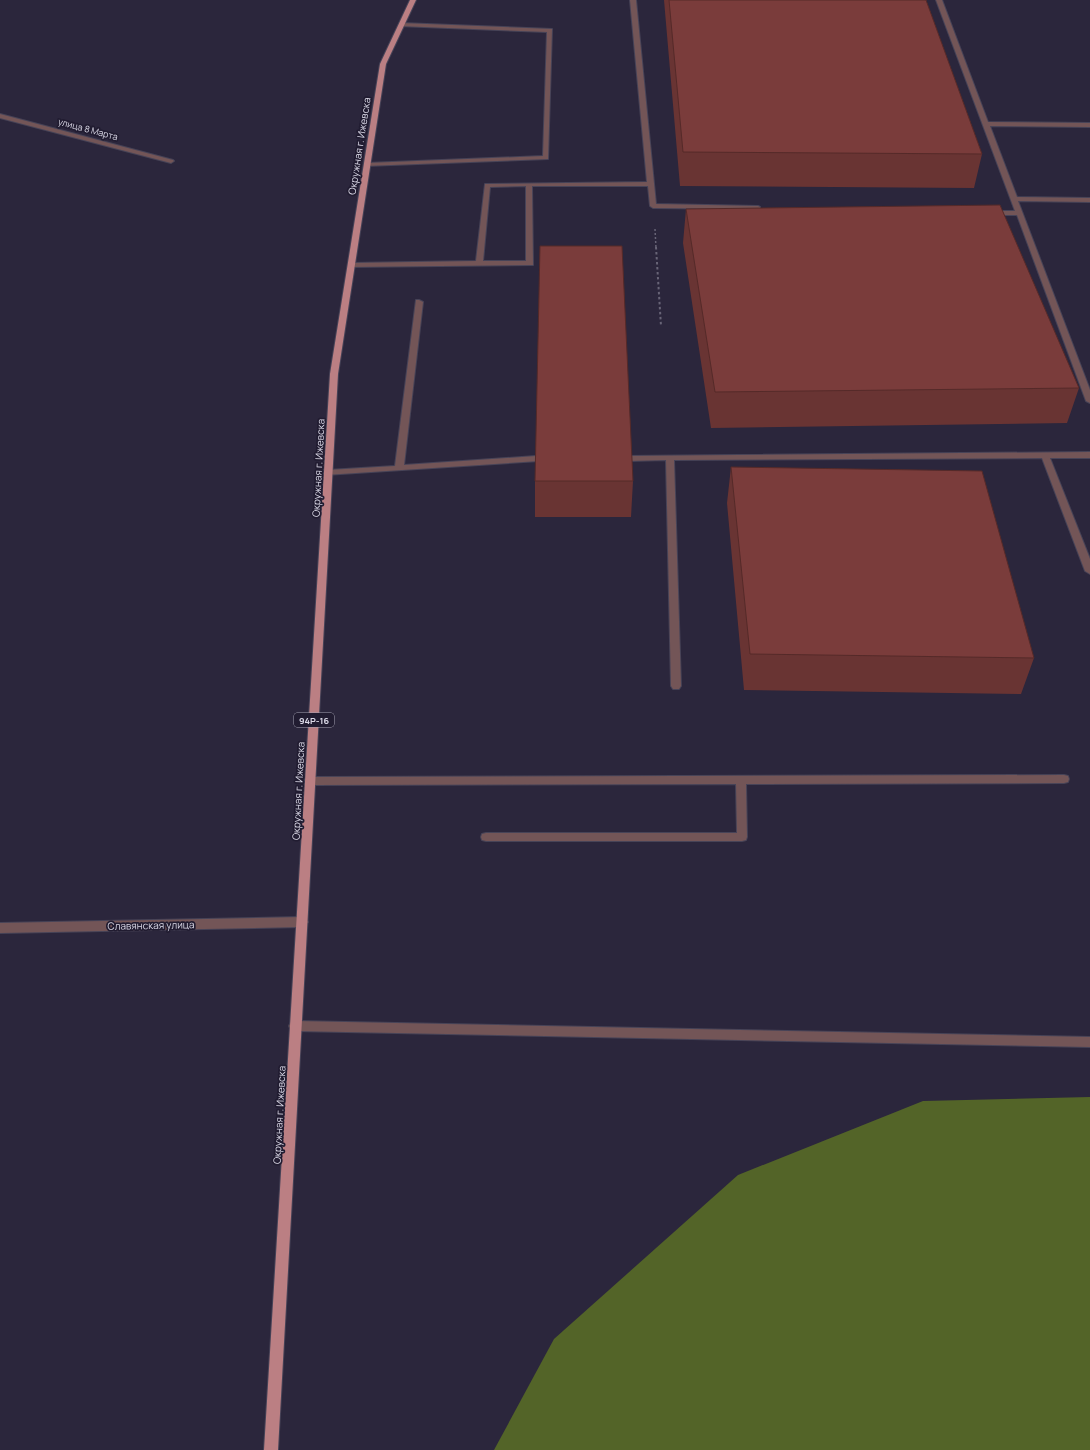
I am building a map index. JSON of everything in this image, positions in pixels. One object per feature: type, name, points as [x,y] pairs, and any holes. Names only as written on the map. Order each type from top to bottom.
[{"type":"main road","name":"Окружная г. Ижевска","points":[[271,1450],[334,374],[383,64],[413,0]]},
{"type":"street","points":[[633,0],[653,206],[764,208]]},
{"type":"street","points":[[939,0],[1090,401]]},
{"type":"street","points":[[367,164],[546,158],[550,30],[401,25]]},
{"type":"street","name":"улица 8 Марта","points":[[0,116],[171,161]]},
{"type":"street","points":[[986,124],[1090,125]]},
{"type":"street","points":[[351,265],[530,263],[529,184]]},
{"type":"street","points":[[479,263],[487,185],[651,184]]},
{"type":"street","points":[[1014,199],[1090,200]]},
{"type":"street","points":[[980,212],[1019,213]]},
{"type":"street","points":[[399,468],[419,302]]},
{"type":"street","points":[[628,458],[1090,455]]},
{"type":"street","points":[[1045,456],[1090,571]]},
{"type":"street","points":[[670,458],[676,686]]},
{"type":"street","points":[[328,474],[536,459]]},
{"type":"street","points":[[310,781],[1064,779]]},
{"type":"street","points":[[486,838],[742,837],[741,780]]},
{"type":"street","name":"Славянская улица","points":[[0,928],[302,922]]},
{"type":"street","points":[[296,1026],[1090,1042]]},
{"type":"path","points":[[653,206],[661,326]]},
{"type":"green space","points":[[1090,1097],[1090,1450],[494,1450],[554,1339],[738,1175],[923,1101]]},
{"type":"building","points":[[669,0],[926,0],[982,154],[683,152]]},
{"type":"building","points":[[1000,205],[1079,388],[715,392],[686,209]]},
{"type":"building","points":[[540,246],[622,246],[633,481],[535,481]]},
{"type":"building","points":[[731,467],[982,471],[1034,658],[750,654]]}]
